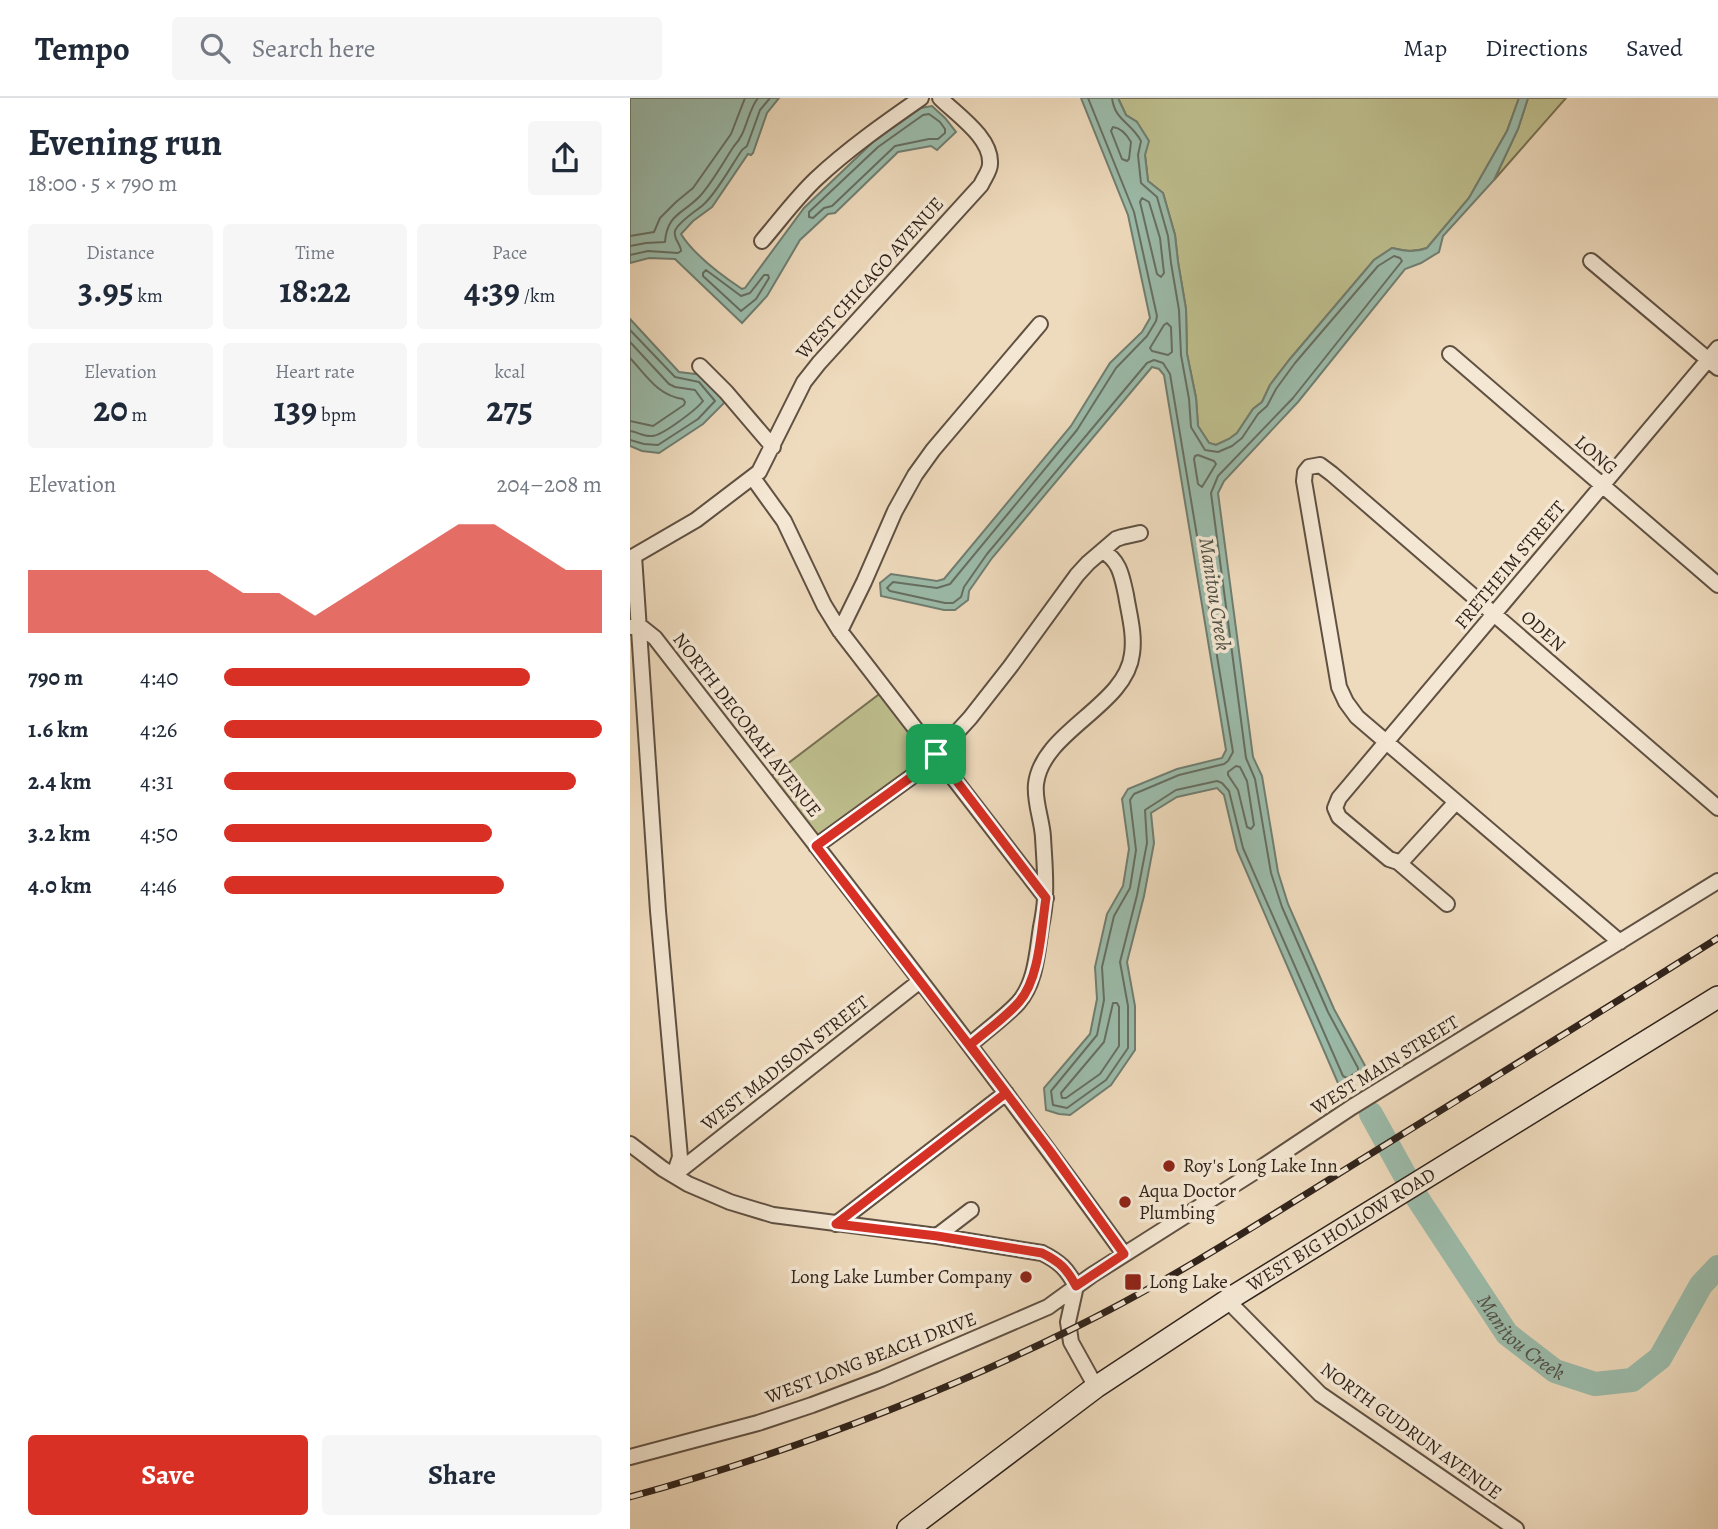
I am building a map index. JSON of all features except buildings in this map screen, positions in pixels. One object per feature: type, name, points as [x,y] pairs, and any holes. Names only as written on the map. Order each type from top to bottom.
[{"type":"main road","name":"WEST BIG HOLLOW ROAD","points":[[908,1529],[1096,1387],[1227,1300],[1718,997]]},
{"type":"street","points":[[762,242],[817,178],[868,136],[921,98]]},
{"type":"street","name":"WEST CHICAGO AVENUE","points":[[632,554],[696,520],[759,472],[804,382],[981,185],[990,167],[984,139],[940,98]]},
{"type":"street","points":[[1591,261],[1713,364]]},
{"type":"street","points":[[840,631],[895,511],[915,475],[1040,324]]},
{"type":"street","name":"FRETHEIM STREET","points":[[1398,862],[1389,859],[1339,817],[1335,808],[1339,798],[1602,485],[1713,364],[1718,348]]},
{"type":"street","name":"LONG","points":[[1450,354],[1718,584]]},
{"type":"street","points":[[700,366],[773,447]]},
{"type":"street","name":"ODEN","points":[[1387,742],[1357,717],[1339,687],[1304,481],[1309,467],[1320,465],[1332,474],[1718,808]]},
{"type":"street","points":[[753,478],[784,521],[824,606],[840,631],[1046,898]]},
{"type":"street","points":[[816,846],[925,767],[970,718],[1088,562],[1122,537],[1140,533]]},
{"type":"street","points":[[970,1045],[1019,1002],[1028,989],[1035,967],[1046,898],[1036,784],[1041,768],[1052,751],[1126,675],[1132,654],[1132,626],[1122,576],[1116,561],[1102,551]]},
{"type":"street","points":[[632,554],[635,626],[680,1157],[674,1175]]},
{"type":"street","name":"NORTH DECORAH AVENUE","points":[[635,626],[655,638],[970,1045],[1124,1254]]},
{"type":"street","points":[[1387,742],[1620,942]]},
{"type":"street","points":[[1447,904],[1398,862],[1403,860],[1456,802]]},
{"type":"street","name":"WEST MAIN STREET","points":[[1076,1286],[1362,1101],[1718,881]]},
{"type":"street","name":"WEST MADISON STREET","points":[[674,1175],[920,981]]},
{"type":"street","points":[[836,1224],[1006,1093]]},
{"type":"street","points":[[630,1144],[688,1184],[730,1202],[774,1215],[937,1236],[1042,1253],[1054,1259],[1068,1271],[1076,1286],[1068,1322],[1071,1342],[1096,1387]]},
{"type":"street","points":[[937,1236],[971,1210]]},
{"type":"street","name":"WEST LONG BEACH DRIVE","points":[[630,1457],[758,1423],[870,1383],[1048,1307],[1076,1286]]},
{"type":"street","name":"NORTH GUDRUN AVENUE","points":[[1227,1300],[1320,1394],[1516,1529]]},
{"type":"green space","points":[[1118,98],[1519,98],[1507,131],[1469,198],[1427,248],[1410,251],[1392,248],[1374,260],[1290,359],[1270,385],[1262,402],[1253,409],[1237,433],[1216,445],[1209,443],[1198,426],[1196,398],[1187,354],[1186,309],[1175,235],[1163,193],[1148,181],[1137,122],[1126,115]]},
{"type":"green space","points":[[1528,98],[1566,98],[1494,180],[1518,129]]},
{"type":"green space","points":[[886,689],[936,754],[816,846],[766,780]]},
{"type":"water","points":[[630,98],[779,98],[767,113],[753,153],[748,154],[712,207],[681,234],[700,257],[742,289],[804,208],[874,141],[921,108],[932,106],[956,132],[937,150],[931,146],[898,152],[835,213],[828,214],[800,240],[767,296],[742,323],[675,259],[649,258],[630,263]]},
{"type":"water","points":[[1081,98],[1118,98],[1126,115],[1137,122],[1149,141],[1145,155],[1148,181],[1163,193],[1175,235],[1186,309],[1187,354],[1196,398],[1198,426],[1209,443],[1216,445],[1237,433],[1253,409],[1262,402],[1270,385],[1290,359],[1374,260],[1392,248],[1418,251],[1427,248],[1469,198],[1507,131],[1519,98],[1528,98],[1518,129],[1494,180],[1443,236],[1439,252],[1405,269],[1298,402],[1224,481],[1218,493],[1253,757],[1262,776],[1278,872],[1288,904],[1334,1009],[1369,1073],[1341,1090],[1237,850],[1224,795],[1217,788],[1177,797],[1151,813],[1154,843],[1127,962],[1135,1006],[1135,1050],[1111,1085],[1070,1115],[1046,1110],[1044,1088],[1090,1034],[1097,999],[1095,967],[1107,914],[1123,886],[1129,849],[1122,799],[1128,789],[1177,769],[1222,758],[1226,750],[1164,375],[1159,369],[1152,367],[992,558],[969,591],[968,600],[955,610],[944,610],[881,596],[880,583],[891,574],[937,581],[944,579],[1071,426],[1110,363],[1142,332],[1150,318],[1128,215]]},
{"type":"water","points":[[630,319],[679,372],[703,375],[725,402],[703,424],[659,453],[630,446]]},
{"type":"waterway","name":"Manitou Creek","points":[[1371,1114],[1418,1199],[1507,1334],[1555,1371],[1595,1384],[1632,1380],[1660,1358],[1701,1285],[1718,1267]]},
{"type":"railway","points":[[630,1497],[742,1463],[853,1424],[961,1380],[1104,1313],[1246,1231],[1718,938]]},
{"type":"place","name":"Roy's Long Lake Inn","points":[[1169,1166]]},
{"type":"place","name":"Aqua Doctor Plumbing","points":[[1125,1202]]},
{"type":"place","name":"Long Lake Lumber Company","points":[[1026,1277]]},
{"type":"place","name":"Long Lake","points":[[1133,1282]]},
{"type":"route","points":[[936,754],[1046,898],[1035,967],[1028,989],[1019,1002],[970,1045],[1050,1151],[1124,1254],[1076,1286],[1068,1271],[1042,1253],[937,1236],[836,1224],[1006,1093],[816,846],[925,767],[936,754]]}]
